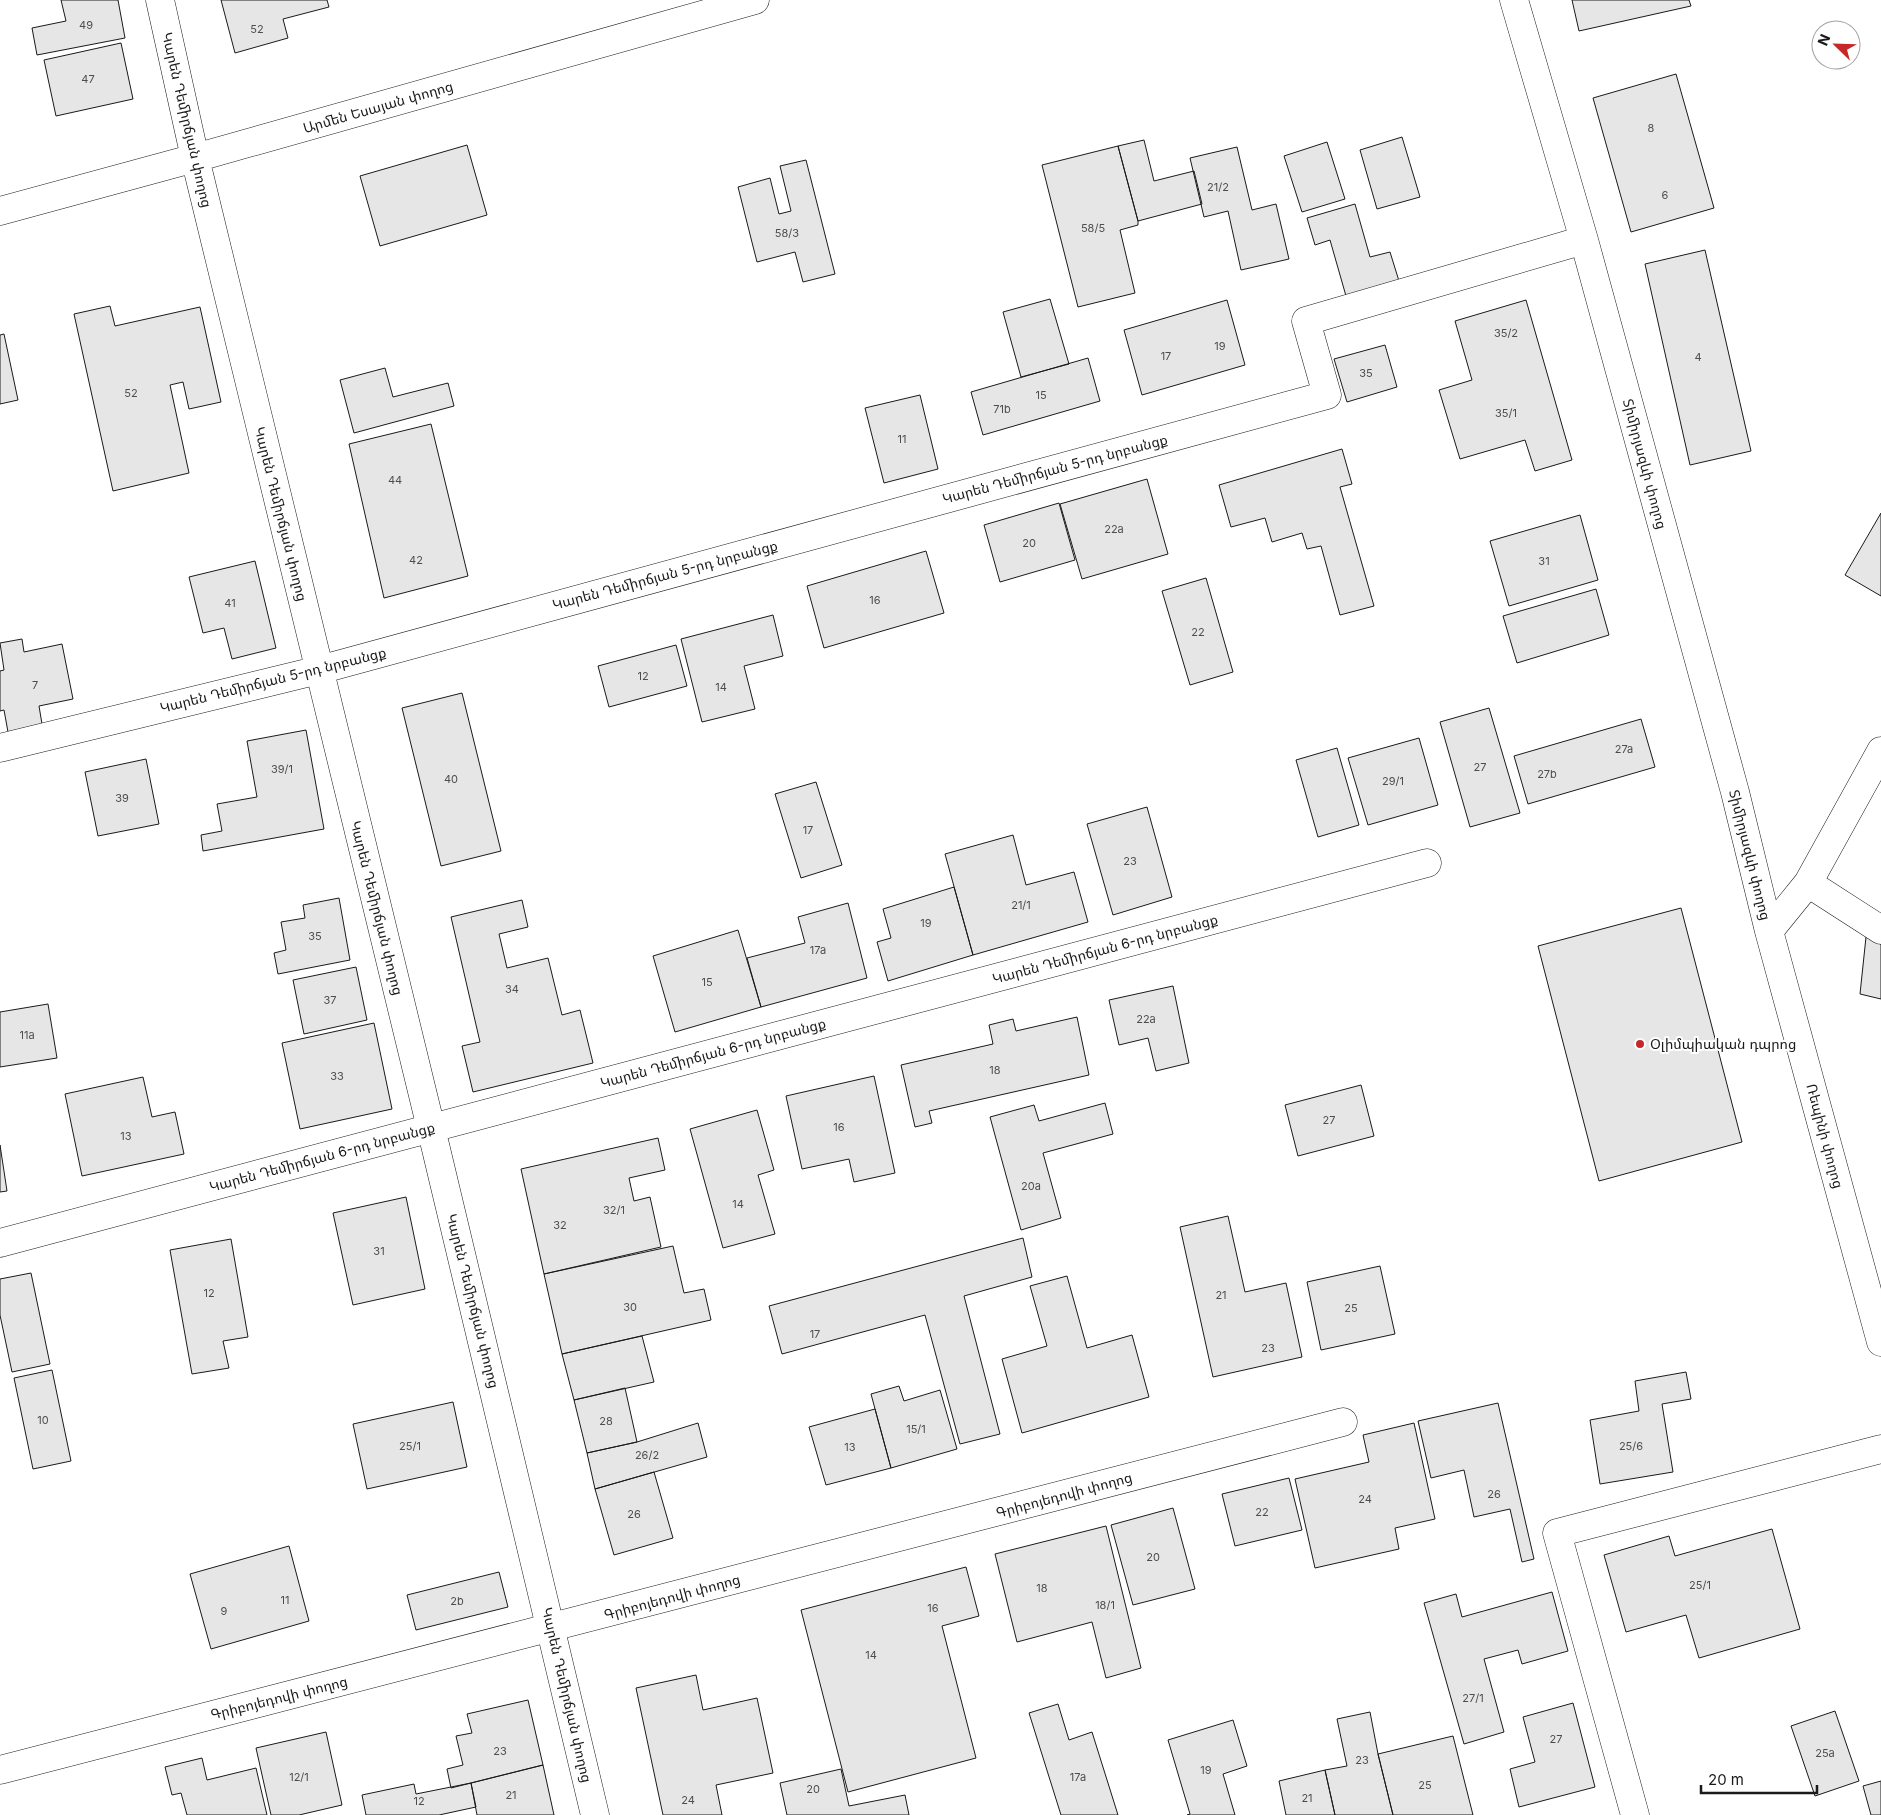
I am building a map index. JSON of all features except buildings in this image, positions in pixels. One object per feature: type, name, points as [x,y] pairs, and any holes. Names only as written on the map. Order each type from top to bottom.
[{"type":"street","name":"Կարեն Դեմիրճյան փողոց","points":[[160,0],[195,158],[431,1128],[595,1815]]},
{"type":"street","name":"Արմեն Եսայան փողոց","points":[[0,211],[755,0]]},
{"type":"street","name":"Տիմիրյազևի փողոց","points":[[1514,0],[1584,240],[1735,792],[1769,930]]},
{"type":"street","name":"Կարեն Դեմիրճյան 5-րդ նրբանցք","points":[[0,748],[319,670],[1327,395],[1306,321],[1584,240]]},
{"type":"street","points":[[1769,930],[1808,883],[1881,751]]},
{"type":"street","name":"Կարեն Դեմիրճյան 6-րդ նրբանցք","points":[[0,1243],[1427,863]]},
{"type":"street","points":[[1808,883],[1881,930]]},
{"type":"street","name":"Ռեպինի փողոց","points":[[1769,930],[1881,1342]]},
{"type":"street","name":"Գրիբոյեդովի փողոց","points":[[0,1770],[1343,1422]]},
{"type":"street","points":[[1635,1815],[1557,1532],[1881,1448]]},
{"type":"place","name":"Օլիմպիական դպրոց","points":[[1640,1044]]}]
